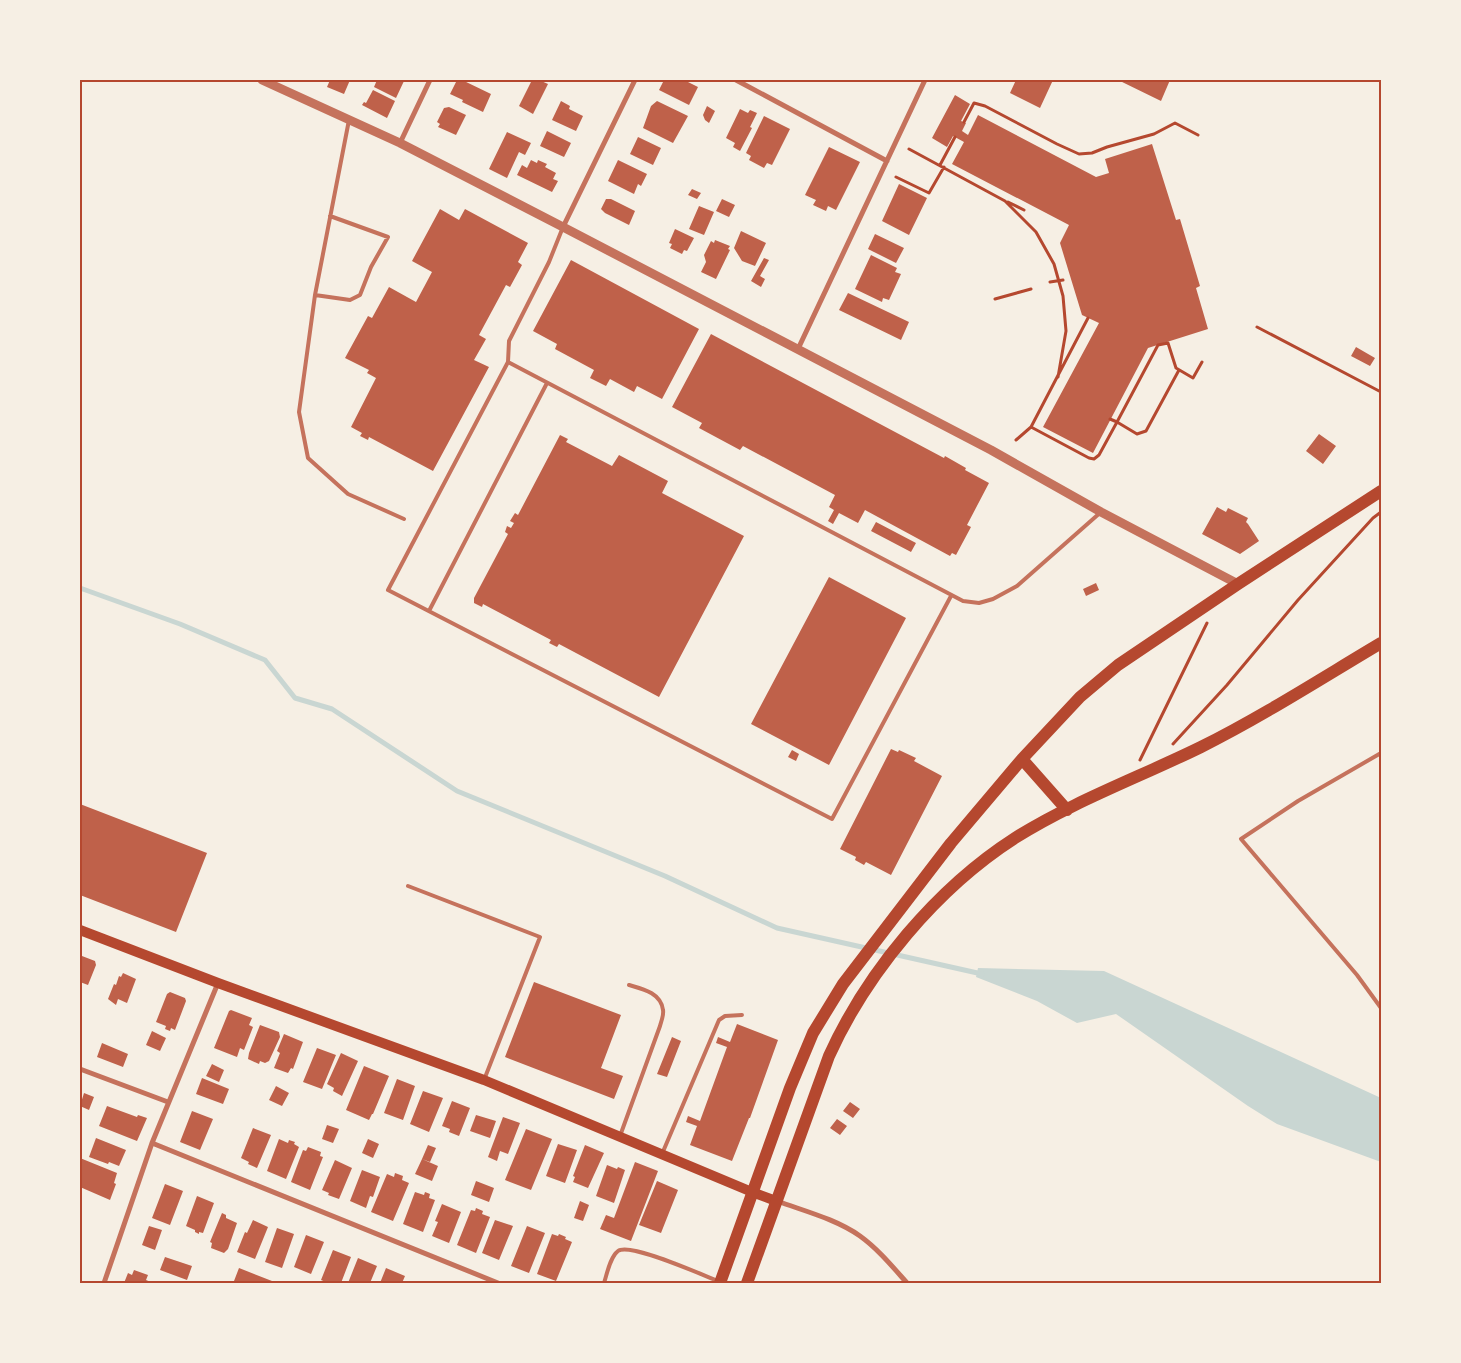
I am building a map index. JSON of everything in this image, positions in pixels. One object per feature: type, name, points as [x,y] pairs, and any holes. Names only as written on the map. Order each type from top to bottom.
[{"type":"main road","points":[[721,1283],[752,1192],[801,1059],[813,1033],[842,984],[951,843],[1022,759],[1080,698],[1118,665],[1238,584],[1381,492]]},
{"type":"main road","points":[[746,1283],[828,1056],[865,990],[932,907],[969,872],[1015,838],[1067,810],[1202,746],[1381,643]]},
{"type":"main road","points":[[1022,759],[1067,810]]},
{"type":"main road","points":[[80,930],[218,983],[484,1080],[776,1201]]},
{"type":"street","points":[[262,80],[400,143],[563,227],[991,450],[1101,512],[1238,584]]},
{"type":"street","points":[[400,143],[430,80]]},
{"type":"street","points":[[563,227],[635,80]]},
{"type":"street","points":[[736,80],[887,161]]},
{"type":"street","points":[[798,349],[925,80]]},
{"type":"street","points":[[104,1283],[152,1143],[218,983]]},
{"type":"street","points":[[80,1069],[168,1102]]},
{"type":"street","points":[[152,1143],[498,1283]]},
{"type":"street","points":[[776,1201],[839,1224],[859,1236],[886,1259],[907,1283]]},
{"type":"lane","points":[[349,120],[315,295],[299,412],[308,458],[348,494],[404,519]]},
{"type":"lane","points":[[315,295],[350,300],[360,295],[371,268],[388,237],[330,216]]},
{"type":"lane","points":[[563,227],[549,262],[508,342],[508,362],[388,590],[832,819],[951,596]]},
{"type":"lane","points":[[508,362],[963,602],[979,603],[993,599],[1017,586],[1101,512]]},
{"type":"lane","points":[[429,611],[547,383]]},
{"type":"lane","points":[[1381,752],[1298,801],[1241,839],[1357,975],[1381,1006]]},
{"type":"lane","points":[[408,886],[540,937],[484,1080]]},
{"type":"lane","points":[[620,1136],[660,1026],[663,1011],[657,997],[646,990],[629,985]]},
{"type":"lane","points":[[662,1154],[719,1020],[725,1016],[742,1015]]},
{"type":"lane","points":[[604,1283],[616,1252],[623,1248],[662,1259],[721,1283]]},
{"type":"path","points":[[964,122],[974,103],[985,106],[1079,154],[1092,153],[1154,134],[1175,123],[1198,134]]},
{"type":"path","points":[[896,177],[929,193],[955,137]]},
{"type":"path","points":[[909,149],[1024,210]]},
{"type":"path","points":[[1005,201],[1036,232],[1061,281],[1064,296],[1066,332],[1058,377]]},
{"type":"path","points":[[1050,282],[1061,281]]},
{"type":"path","points":[[995,299],[1031,288]]},
{"type":"path","points":[[1016,440],[1031,427],[1088,318]]},
{"type":"path","points":[[1257,326],[1381,392]]},
{"type":"path","points":[[1031,427],[1094,459],[1099,455],[1158,345],[1168,343],[1176,368],[1193,378],[1202,362]]},
{"type":"path","points":[[1110,419],[1137,434],[1146,431],[1179,370]]},
{"type":"path","points":[[1166,751],[1227,685],[1298,600],[1373,518],[1381,512]]},
{"type":"path","points":[[1138,762],[1207,622]]},
{"type":"shaded area","points":[[978,968],[1104,971],[1381,1098],[1381,1162],[1277,1124],[1116,1014],[1077,1023],[1037,1001],[976,977]]},
{"type":"building","points":[[330,80],[350,80],[344,94],[327,87]]},
{"type":"building","points":[[377,80],[404,81],[396,98],[374,87]]},
{"type":"building","points":[[457,80],[462,80],[491,94],[483,112],[450,94]]},
{"type":"building","points":[[532,80],[539,80],[548,84],[533,114],[519,106]]},
{"type":"building","points":[[664,80],[684,80],[698,87],[689,105],[659,90]]},
{"type":"building","points":[[1016,80],[1053,80],[1040,108],[1010,93]]},
{"type":"building","points":[[1118,80],[1170,80],[1161,101]]},
{"type":"building","points":[[373,90],[395,101],[387,118],[362,105],[364,102],[366,103]]},
{"type":"building","points":[[955,95],[970,104],[961,121],[966,123],[962,131],[968,135],[978,115],[1096,177],[1109,173],[1105,159],[1152,144],[1176,220],[1180,219],[1200,286],[1196,288],[1208,329],[1148,348],[1093,453],[1043,427],[1099,323],[1082,315],[1060,243],[1069,225],[952,164],[964,142],[953,136],[947,147],[932,138]]},
{"type":"building","points":[[561,101],[570,106],[569,109],[583,116],[576,131],[552,120]]},
{"type":"building","points":[[657,101],[688,116],[673,143],[643,128],[651,106]]},
{"type":"building","points":[[707,106],[715,111],[709,123],[703,115]]},
{"type":"building","points":[[449,107],[466,115],[456,135],[438,127],[440,124],[437,122],[444,108]]},
{"type":"building","points":[[740,109],[748,113],[750,110],[757,113],[750,127],[752,128],[740,151],[733,147],[735,143],[726,138]]},
{"type":"building","points":[[764,116],[790,129],[772,165],[767,163],[764,168],[749,160],[751,156],[746,153]]},
{"type":"building","points":[[547,131],[571,143],[564,157],[540,146]]},
{"type":"building","points":[[507,132],[531,143],[525,155],[519,152],[507,178],[489,169]]},
{"type":"building","points":[[638,137],[661,148],[653,165],[630,154]]},
{"type":"building","points":[[829,147],[860,162],[836,210],[828,206],[826,211],[813,205],[816,200],[805,195]]},
{"type":"building","points":[[531,160],[537,163],[538,160],[547,164],[545,167],[556,173],[553,179],[558,181],[552,192],[517,175],[522,165],[527,168]]},
{"type":"building","points":[[618,160],[647,174],[641,186],[638,184],[634,194],[608,181]]},
{"type":"building","points":[[899,184],[927,198],[909,235],[882,221]]},
{"type":"building","points":[[692,189],[701,193],[697,199],[688,195]]},
{"type":"building","points":[[606,199],[611,199],[635,211],[629,225],[601,209]]},
{"type":"building","points":[[722,199],[735,205],[729,217],[716,211]]},
{"type":"building","points":[[699,206],[714,212],[704,235],[689,229]]},
{"type":"building","points":[[440,209],[459,220],[465,209],[528,243],[518,262],[522,265],[510,287],[506,285],[479,335],[486,339],[474,360],[489,367],[433,471],[369,437],[368,440],[360,436],[362,433],[351,427],[376,378],[367,373],[369,370],[345,358],[368,316],[372,318],[389,287],[416,302],[432,272],[412,261]]},
{"type":"building","points":[[675,229],[694,238],[687,251],[684,250],[682,254],[670,248],[672,244],[669,243]]},
{"type":"building","points":[[741,231],[766,243],[755,266],[742,261],[734,248]]},
{"type":"building","points":[[875,234],[904,248],[896,263],[868,249]]},
{"type":"building","points":[[715,240],[730,246],[728,249],[730,250],[716,279],[701,272],[706,262],[704,255],[711,241],[714,243]]},
{"type":"building","points":[[871,255],[897,268],[895,272],[901,274],[889,300],[883,298],[882,302],[855,289]]},
{"type":"building","points":[[764,258],[769,260],[760,276],[765,279],[761,287],[751,281]]},
{"type":"building","points":[[571,260],[699,329],[662,399],[637,386],[634,392],[610,379],[606,386],[590,378],[594,370],[555,349],[557,344],[533,331]]},
{"type":"building","points":[[848,293],[909,322],[901,340],[839,310]]},
{"type":"building","points":[[711,334],[944,458],[945,456],[989,483],[967,525],[971,527],[956,555],[952,553],[950,556],[865,510],[858,523],[839,513],[833,524],[828,521],[834,510],[829,507],[835,495],[743,446],[740,450],[699,428],[702,423],[672,407]]},
{"type":"building","points":[[1356,347],[1375,358],[1370,366],[1351,356]]},
{"type":"building","points":[[1319,434],[1336,446],[1323,464],[1306,451]]},
{"type":"building","points":[[560,435],[568,439],[566,442],[612,466],[619,455],[668,481],[662,493],[744,536],[659,697],[559,644],[557,647],[549,643],[551,640],[483,604],[482,607],[474,603],[474,598],[508,534],[505,532],[507,526],[511,528],[514,523],[510,521],[515,513],[518,515]]},
{"type":"building","points":[[1217,507],[1226,512],[1228,508],[1248,518],[1246,522],[1259,541],[1240,554],[1202,534]]},
{"type":"building","points":[[876,522],[916,543],[911,552],[871,531]]},
{"type":"building","points":[[829,577],[906,618],[829,765],[751,724]]},
{"type":"building","points":[[1096,583],[1099,590],[1086,596],[1083,589]]},
{"type":"building","points":[[891,749],[898,752],[899,750],[916,758],[914,761],[942,776],[891,875],[866,862],[864,865],[855,860],[856,857],[840,849]]},
{"type":"building","points":[[792,750],[799,754],[796,761],[788,757]]},
{"type":"building","points":[[80,804],[207,853],[176,932],[80,895]]},
{"type":"building","points":[[82,956],[95,961],[96,965],[88,985],[80,982],[80,961]]},
{"type":"building","points":[[123,973],[136,979],[127,1003],[118,999],[116,1005],[108,999],[114,984],[116,985],[119,976],[121,977]]},
{"type":"building","points":[[534,982],[621,1015],[601,1068],[623,1076],[614,1099],[505,1057]]},
{"type":"building","points":[[170,992],[185,998],[186,1001],[175,1030],[171,1028],[170,1031],[165,1029],[166,1026],[156,1022],[167,994]]},
{"type":"building","points":[[231,1010],[252,1018],[249,1025],[253,1027],[244,1050],[240,1048],[237,1057],[214,1048]]},
{"type":"building","points":[[737,1024],[778,1040],[750,1118],[732,1161],[690,1145],[697,1126],[686,1122],[688,1116],[700,1121],[727,1047],[716,1043],[718,1037],[730,1042]]},
{"type":"building","points":[[260,1025],[279,1032],[280,1037],[269,1061],[265,1063],[260,1061],[259,1064],[248,1059]]},
{"type":"building","points":[[152,1031],[166,1038],[160,1051],[146,1045]]},
{"type":"building","points":[[284,1034],[303,1042],[293,1069],[291,1068],[288,1073],[274,1068],[280,1053],[277,1051]]},
{"type":"building","points":[[672,1037],[681,1041],[667,1077],[657,1074]]},
{"type":"building","points":[[102,1043],[128,1054],[123,1067],[97,1057]]},
{"type":"building","points":[[317,1048],[336,1055],[322,1089],[303,1082]]},
{"type":"building","points":[[341,1053],[358,1061],[342,1096],[333,1091],[334,1088],[327,1084]]},
{"type":"building","points":[[212,1064],[224,1070],[219,1082],[206,1076]]},
{"type":"building","points":[[364,1066],[389,1076],[369,1120],[346,1110]]},
{"type":"building","points":[[202,1078],[229,1089],[223,1104],[196,1094]]},
{"type":"building","points":[[397,1079],[415,1086],[403,1120],[384,1113]]},
{"type":"building","points":[[276,1086],[289,1093],[282,1106],[269,1100]]},
{"type":"building","points":[[423,1091],[443,1098],[429,1132],[410,1124]]},
{"type":"building","points":[[84,1093],[94,1097],[89,1110],[80,1106]]},
{"type":"building","points":[[452,1101],[470,1108],[459,1136],[449,1132],[450,1129],[442,1126]]},
{"type":"building","points":[[850,1102],[860,1109],[853,1118],[843,1111]]},
{"type":"building","points":[[107,1106],[137,1117],[138,1115],[147,1118],[137,1141],[99,1126]]},
{"type":"building","points":[[192,1111],[213,1119],[200,1150],[180,1142]]},
{"type":"building","points":[[476,1115],[496,1121],[490,1138],[470,1131]]},
{"type":"building","points":[[503,1117],[520,1123],[508,1154],[500,1151],[497,1161],[488,1157]]},
{"type":"building","points":[[837,1119],[847,1126],[840,1135],[830,1128]]},
{"type":"building","points":[[327,1125],[339,1129],[333,1143],[322,1139]]},
{"type":"building","points":[[253,1128],[271,1135],[257,1168],[241,1158]]},
{"type":"building","points":[[526,1129],[552,1139],[531,1190],[505,1180]]},
{"type":"building","points":[[96,1138],[126,1150],[119,1166],[89,1157]]},
{"type":"building","points":[[279,1139],[288,1143],[289,1140],[295,1142],[294,1144],[299,1147],[286,1179],[267,1171]]},
{"type":"building","points":[[368,1139],[379,1144],[373,1158],[362,1153]]},
{"type":"building","points":[[558,1144],[577,1150],[565,1183],[546,1176]]},
{"type":"building","points":[[428,1145],[436,1148],[430,1162],[422,1159]]},
{"type":"building","points":[[585,1145],[604,1153],[588,1188],[573,1182],[575,1177],[573,1176]]},
{"type":"building","points":[[308,1147],[321,1152],[320,1156],[323,1157],[310,1190],[291,1182],[303,1150],[306,1151]]},
{"type":"building","points":[[80,1158],[117,1173],[114,1183],[116,1184],[110,1200],[80,1187]]},
{"type":"building","points":[[422,1159],[438,1166],[432,1181],[415,1174]]},
{"type":"building","points":[[335,1160],[352,1168],[339,1199],[328,1195],[329,1193],[322,1190]]},
{"type":"building","points":[[635,1162],[658,1171],[631,1241],[600,1229],[606,1215],[614,1218]]},
{"type":"building","points":[[607,1165],[625,1170],[614,1203],[596,1196]]},
{"type":"building","points":[[362,1170],[380,1177],[373,1197],[370,1196],[366,1208],[350,1201]]},
{"type":"building","points":[[395,1173],[403,1176],[402,1180],[409,1183],[393,1221],[371,1212],[387,1174],[394,1177]]},
{"type":"building","points":[[476,1181],[494,1188],[489,1202],[471,1195]]},
{"type":"building","points":[[657,1181],[678,1190],[661,1233],[639,1225]]},
{"type":"building","points":[[165,1184],[183,1191],[170,1225],[152,1218]]},
{"type":"building","points":[[415,1192],[424,1195],[425,1192],[430,1194],[429,1198],[435,1200],[423,1232],[403,1224]]},
{"type":"building","points":[[197,1196],[214,1203],[203,1233],[199,1232],[199,1234],[186,1226]]},
{"type":"building","points":[[580,1201],[589,1205],[583,1221],[574,1218]]},
{"type":"building","points":[[442,1204],[461,1212],[449,1243],[432,1236],[438,1222],[435,1221]]},
{"type":"building","points":[[476,1208],[483,1211],[482,1214],[490,1217],[476,1253],[457,1245],[471,1210],[475,1211]]},
{"type":"building","points":[[222,1213],[226,1215],[226,1218],[237,1223],[228,1249],[224,1253],[211,1248],[212,1243],[210,1242]]},
{"type":"building","points":[[253,1220],[268,1227],[255,1259],[237,1252],[245,1232],[247,1233]]},
{"type":"building","points":[[495,1220],[513,1226],[499,1260],[482,1253]]},
{"type":"building","points":[[149,1226],[162,1230],[155,1250],[142,1245]]},
{"type":"building","points":[[527,1226],[545,1233],[529,1273],[511,1266]]},
{"type":"building","points":[[277,1228],[294,1234],[282,1268],[265,1262]]},
{"type":"building","points":[[552,1234],[558,1236],[559,1234],[572,1242],[556,1281],[537,1274]]},
{"type":"building","points":[[306,1235],[324,1242],[311,1274],[294,1267]]},
{"type":"building","points":[[333,1250],[351,1257],[341,1283],[328,1283],[321,1280]]},
{"type":"building","points":[[165,1257],[192,1266],[187,1280],[160,1270]]},
{"type":"building","points":[[358,1258],[377,1266],[370,1283],[348,1283]]},
{"type":"building","points":[[239,1268],[272,1281],[271,1283],[238,1283],[234,1281]]},
{"type":"building","points":[[386,1268],[405,1276],[402,1283],[380,1283]]},
{"type":"building","points":[[134,1270],[148,1275],[146,1280],[153,1283],[124,1283],[128,1273],[132,1275]]},
{"type":"waterway","points":[[80,588],[180,624],[265,660],[295,698],[332,709],[457,791],[665,876],[777,928],[982,974]]}]
